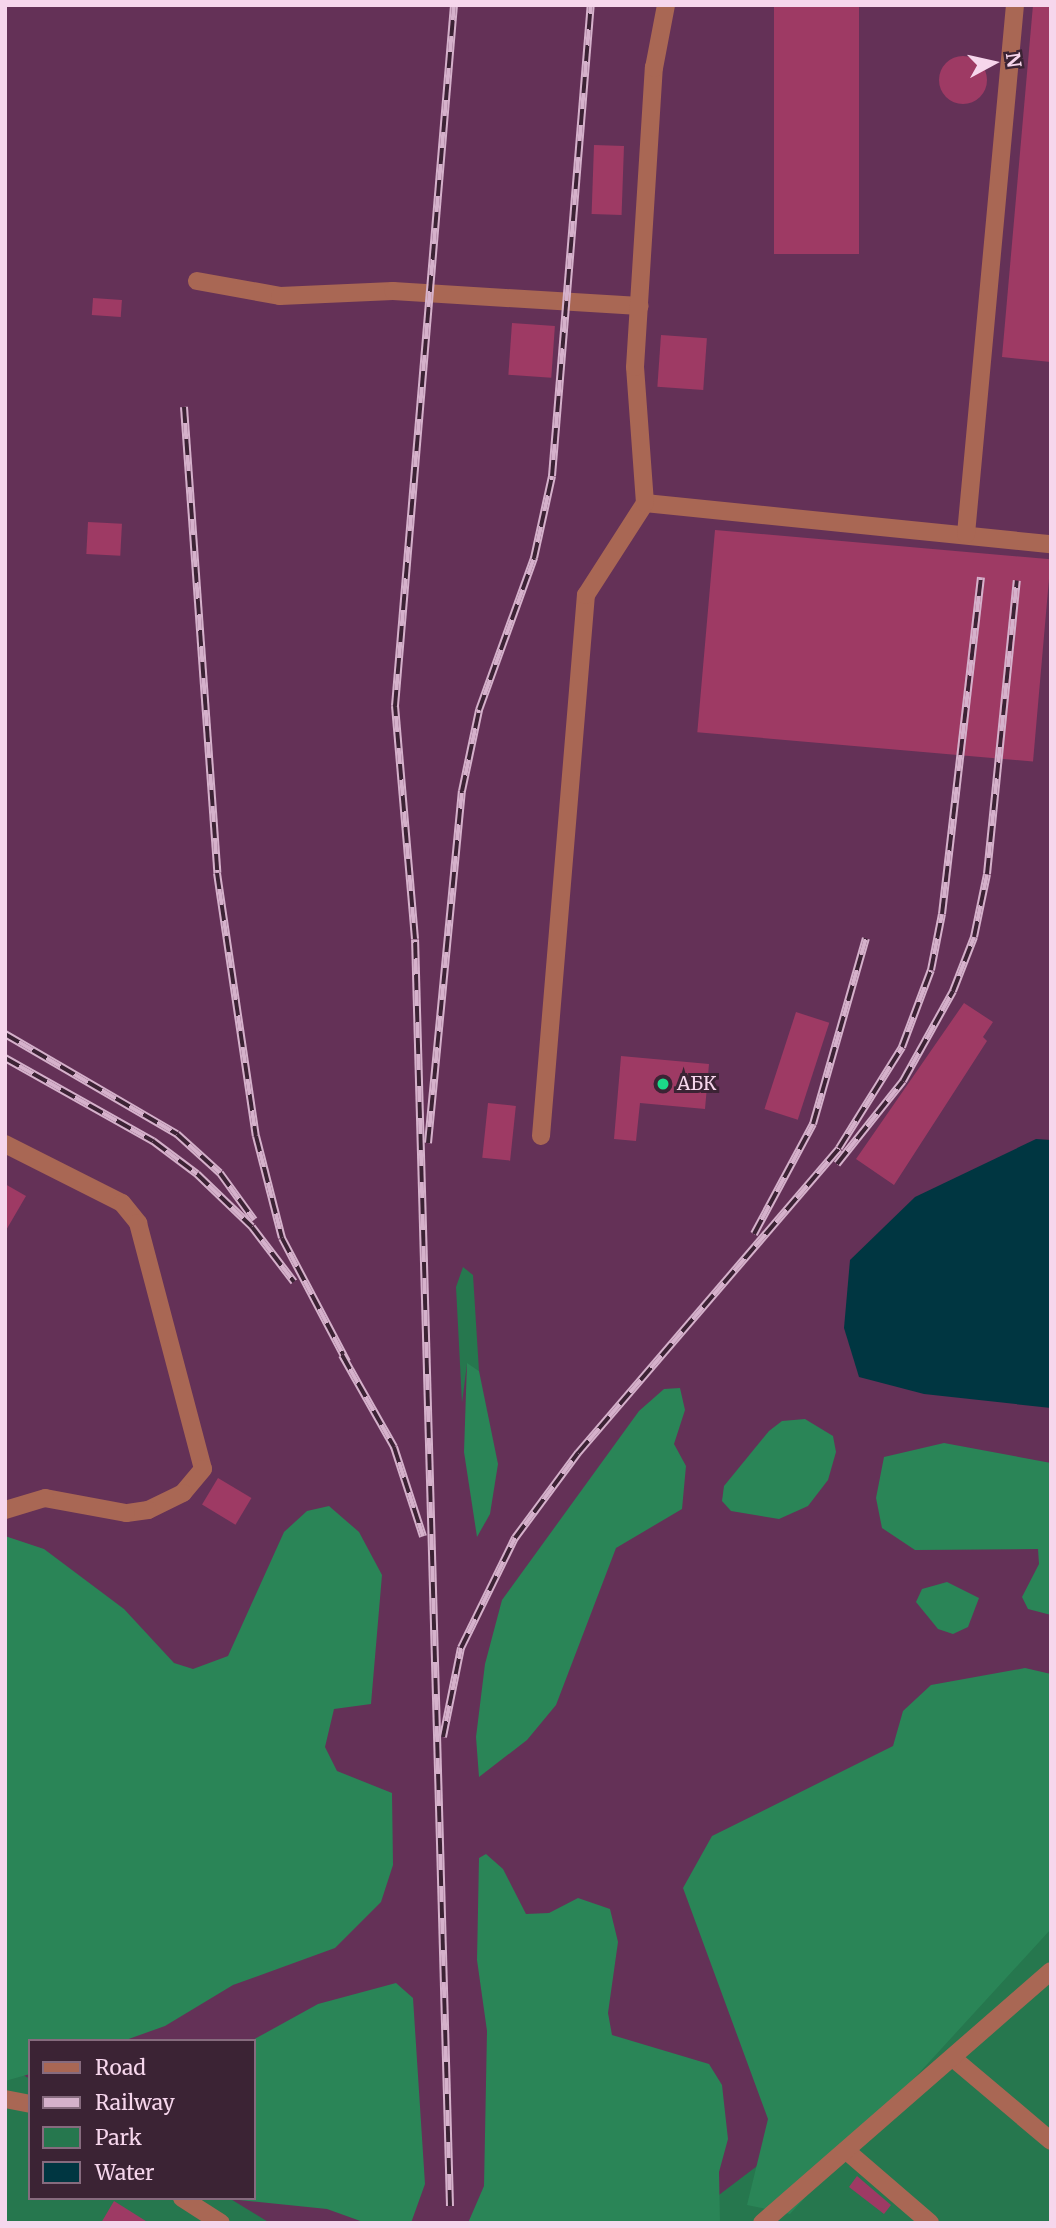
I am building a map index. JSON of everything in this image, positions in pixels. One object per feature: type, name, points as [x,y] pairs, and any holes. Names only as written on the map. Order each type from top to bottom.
[{"type":"lane","points":[[541,1136],[586,595],[645,503],[635,411],[654,68],[666,5]]},
{"type":"lane","points":[[966,534],[1015,5]]},
{"type":"lane","points":[[197,281],[280,296],[393,291],[640,306]]},
{"type":"lane","points":[[645,503],[1051,544]]},
{"type":"lane","points":[[5,1144],[111,1196],[138,1223],[203,1469],[183,1493],[148,1510],[127,1513],[45,1498],[5,1510]]},
{"type":"lane","points":[[769,2221],[1048,1978]]},
{"type":"lane","points":[[954,2059],[1051,2141]]},
{"type":"lane","points":[[5,2099],[28,2104]]},
{"type":"lane","points":[[849,2153],[930,2223]]},
{"type":"lane","points":[[185,2200],[221,2223]]},
{"type":"green space","points":[[463,1267],[473,1275],[479,1371],[467,1364],[462,1403],[456,1287]]},
{"type":"green space","points":[[467,1363],[479,1371],[498,1464],[490,1514],[477,1537],[464,1452]]},
{"type":"green space","points":[[680,1388],[685,1410],[674,1444],[686,1466],[682,1509],[616,1548],[556,1705],[527,1740],[479,1777],[476,1737],[485,1664],[502,1600],[639,1411],[664,1389]]},
{"type":"green space","points":[[805,1419],[833,1436],[836,1452],[828,1480],[808,1506],[779,1519],[731,1511],[722,1501],[724,1486],[769,1431],[782,1421]]},
{"type":"green space","points":[[944,1443],[1051,1463],[1051,1615],[1028,1609],[1022,1597],[1039,1564],[1038,1549],[915,1550],[882,1528],[876,1498],[884,1457]]},
{"type":"green space","points":[[329,1506],[359,1532],[382,1575],[371,1704],[334,1709],[325,1747],[337,1771],[392,1793],[393,1865],[381,1902],[335,1948],[233,1985],[165,2026],[129,2039],[28,2039],[28,2075],[5,2081],[5,1536],[44,1549],[124,1609],[174,1663],[193,1669],[228,1656],[284,1532],[307,1511]]},
{"type":"green space","points":[[947,1582],[979,1598],[968,1627],[953,1634],[938,1629],[916,1602],[922,1589]]},
{"type":"green space","points":[[1025,1668],[1051,1674],[1051,1929],[790,2214],[747,2205],[768,2119],[683,1888],[712,1836],[893,1746],[903,1711],[931,1685]]},
{"type":"green space","points":[[486,1854],[503,1869],[526,1914],[549,1913],[578,1898],[610,1909],[618,1942],[608,2013],[612,2035],[709,2064],[722,2085],[728,2139],[719,2172],[720,2223],[468,2223],[484,2186],[487,2031],[477,1960],[479,1858]]},
{"type":"green space","points":[[1051,1903],[1051,2223],[682,2223],[920,2042]]},
{"type":"green space","points":[[396,1983],[413,1998],[425,2184],[411,2223],[366,2223],[327,2209],[239,2200],[256,2200],[255,2039],[318,2004]]},
{"type":"green space","points":[[5,2064],[28,2078],[28,2200],[232,2200],[270,2223],[5,2223]]},
{"type":"water","points":[[1036,1139],[1051,1140],[1051,1408],[924,1394],[859,1377],[844,1328],[850,1260],[915,1197]]},
{"type":"building","points":[[774,5],[859,5],[859,254],[774,254]]},
{"type":"building","points":[[1033,5],[1051,5],[1051,362],[1002,357]]},
{"type":"building","points":[[963,56],[980,63],[987,80],[980,97],[963,104],[946,97],[939,80],[946,63]]},
{"type":"building","points":[[594,145],[624,146],[622,215],[592,214]]},
{"type":"building","points":[[93,298],[122,300],[121,317],[92,315]]},
{"type":"building","points":[[512,323],[555,326],[551,378],[508,375]]},
{"type":"building","points":[[661,335],[707,338],[703,390],[657,387]]},
{"type":"building","points":[[88,522],[122,524],[120,556],[86,554]]},
{"type":"building","points":[[715,530],[1051,559],[1033,762],[697,732]]},
{"type":"building","points":[[964,1003],[993,1022],[983,1037],[987,1041],[894,1185],[856,1159]]},
{"type":"building","points":[[796,1012],[829,1023],[798,1120],[764,1109]]},
{"type":"building","name":"АБК","points":[[621,1056],[709,1064],[705,1109],[640,1103],[636,1141],[614,1139]]},
{"type":"building","points":[[488,1103],[516,1106],[510,1161],[482,1158]]},
{"type":"building","points":[[5,1184],[26,1196],[5,1232]]},
{"type":"building","points":[[218,1478],[251,1498],[235,1525],[202,1505]]},
{"type":"building","points":[[857,2176],[891,2205],[884,2214],[849,2187]]},
{"type":"building","points":[[114,2201],[149,2223],[101,2223]]},
{"type":"railway","points":[[450,2206],[415,939],[395,706],[454,5]]},
{"type":"railway","points":[[428,1143],[462,791],[479,710],[534,558],[552,476],[591,5]]},
{"type":"railway","points":[[184,407],[217,873],[256,1136],[282,1238],[347,1362]]},
{"type":"railway","points":[[443,1737],[461,1648],[515,1538],[578,1453],[839,1148],[902,1047],[931,970],[942,914],[981,577]]},
{"type":"railway","points":[[837,1164],[903,1081],[953,991],[974,937],[987,874],[1017,581]]},
{"type":"railway","points":[[754,1234],[813,1124],[866,938]]},
{"type":"railway","points":[[5,1034],[177,1134],[220,1173],[254,1220]]},
{"type":"railway","points":[[5,1058],[153,1141],[197,1174],[252,1227],[294,1282]]},
{"type":"railway","points":[[342,1355],[394,1447],[423,1536]]},
{"type":"place","name":"АБК","points":[[663,1084]]}]
